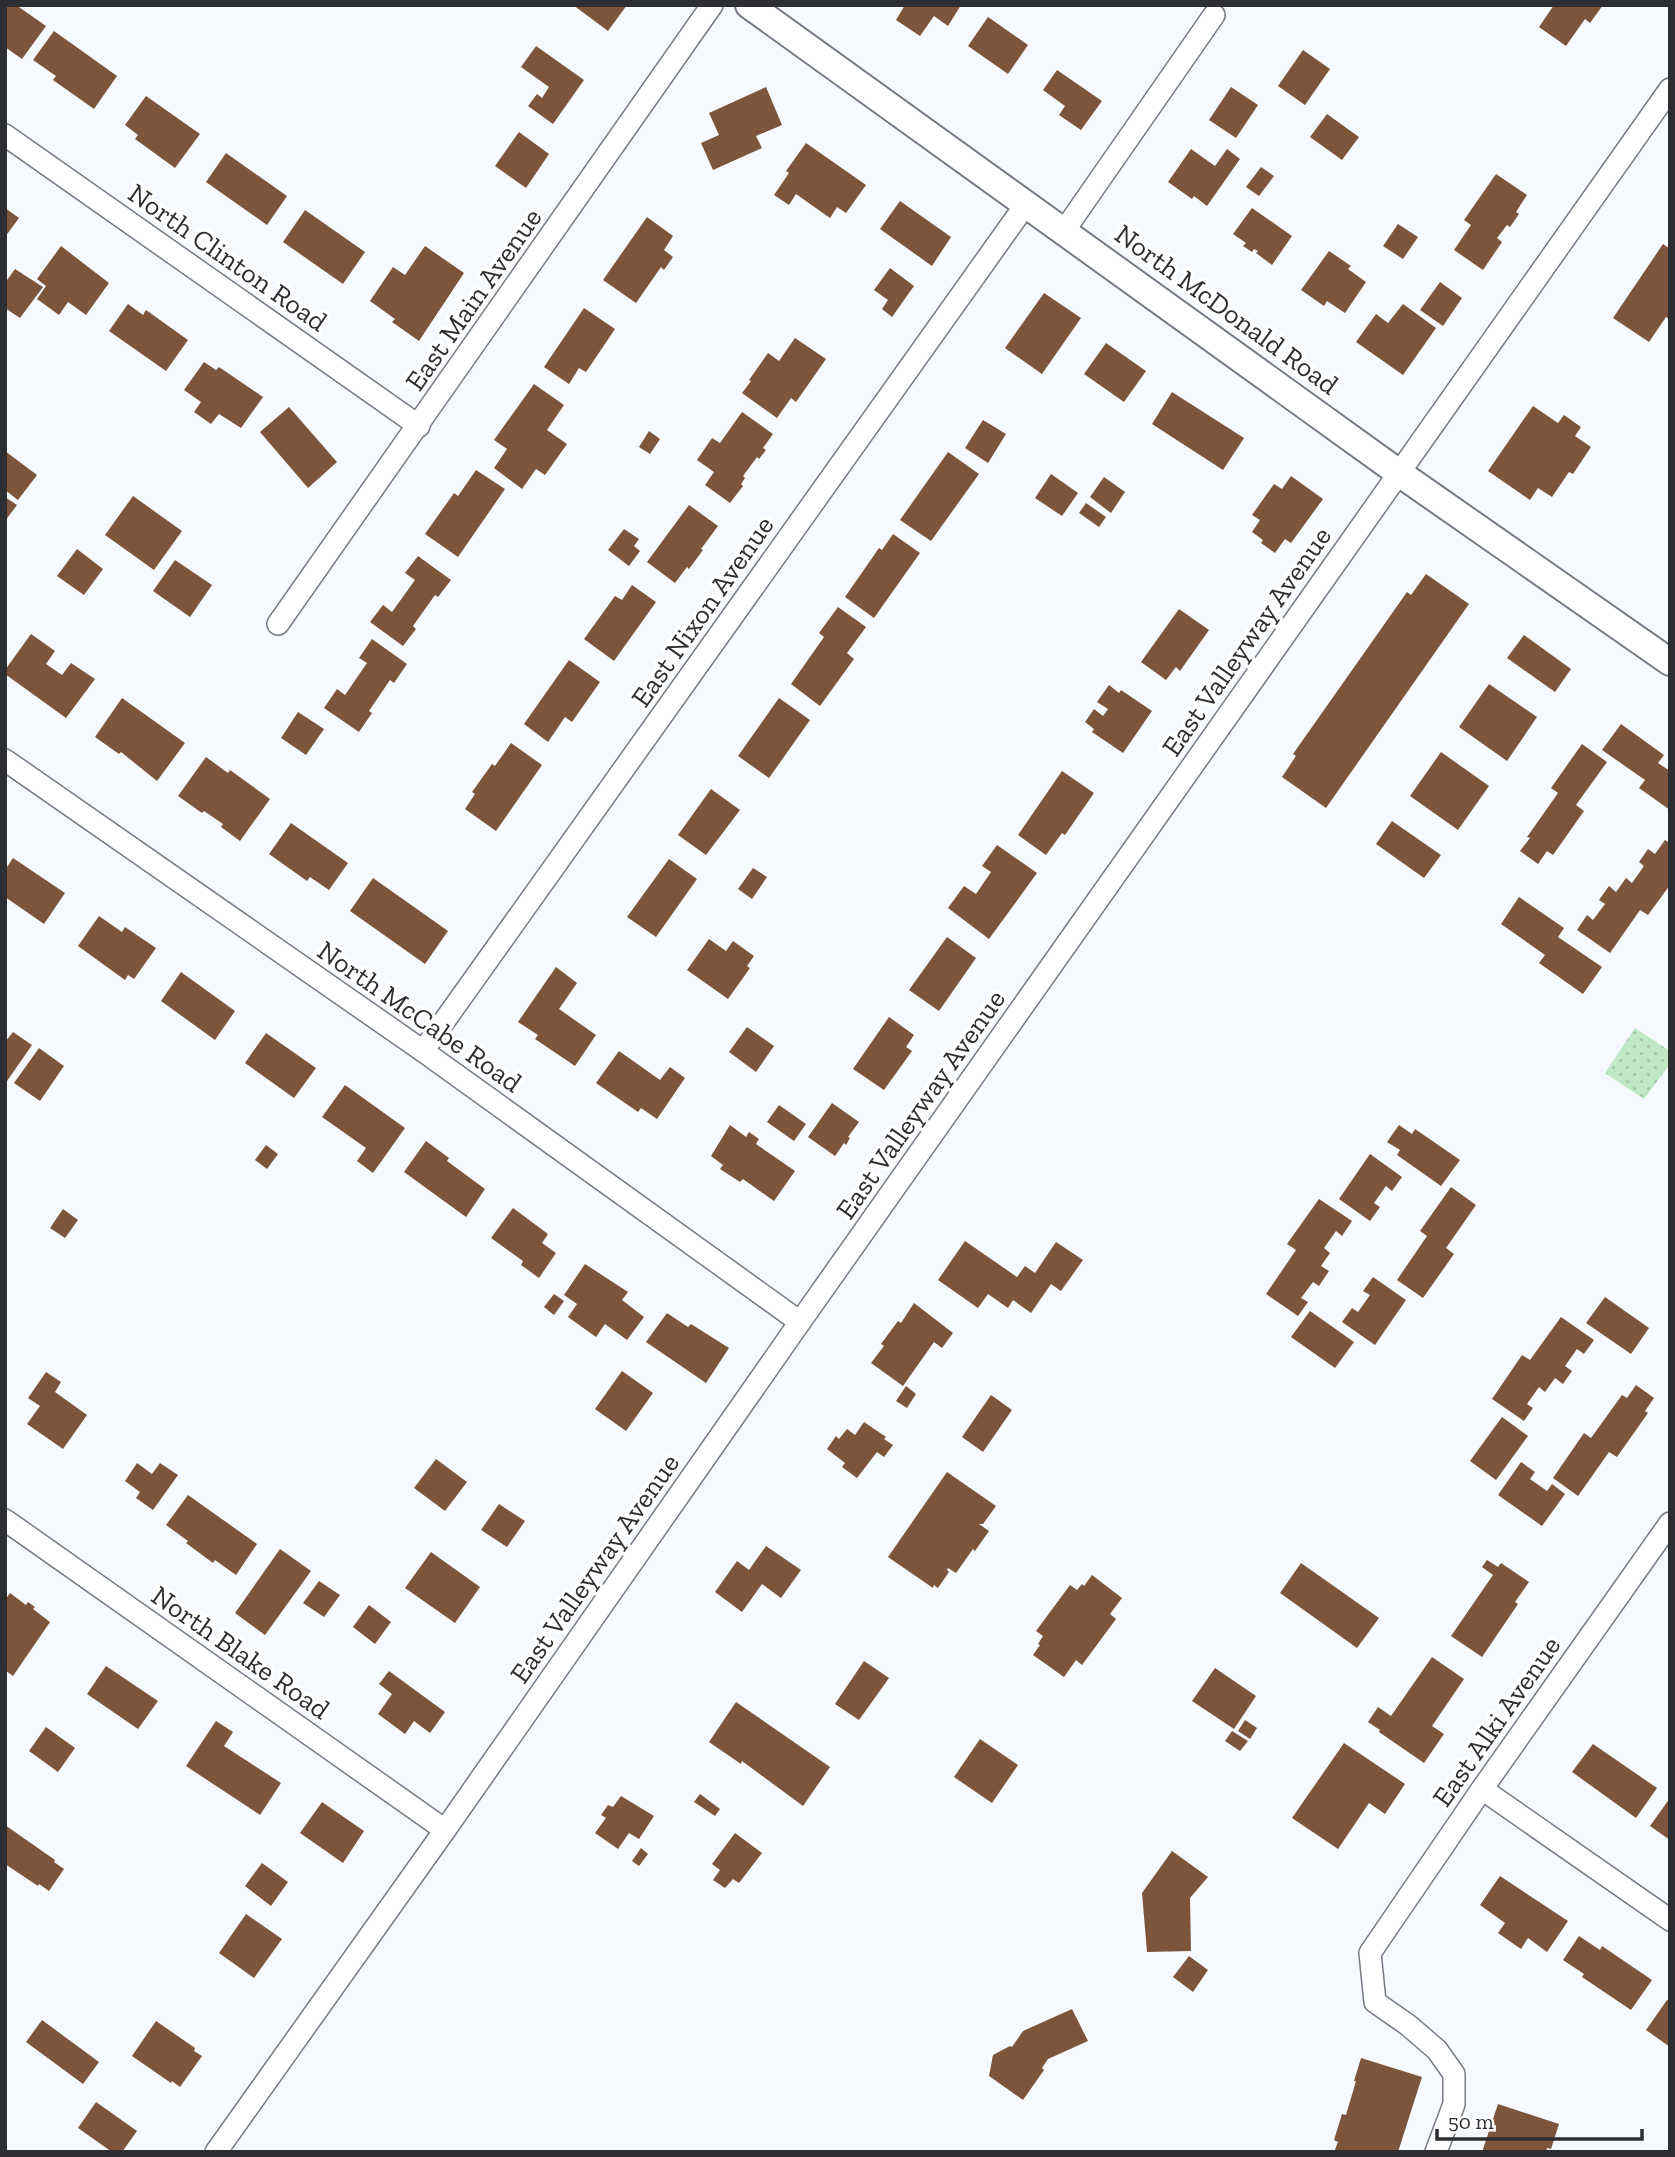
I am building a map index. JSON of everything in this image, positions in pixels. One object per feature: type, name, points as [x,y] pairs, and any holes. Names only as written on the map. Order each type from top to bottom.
[{"type":"street","name":"East Main Avenue","points":[[278,624],[712,5]]},
{"type":"street","name":"North McDonald Road","points":[[748,5],[1399,472],[1670,662]]},
{"type":"street","points":[[1064,231],[1213,15]]},
{"type":"street","name":"East Valleyway Avenue","points":[[216,2152],[1670,89]]},
{"type":"street","name":"North Clinton Road","points":[[5,135],[419,426]]},
{"type":"street","name":"East Nixon Avenue","points":[[423,1051],[1026,204]]},
{"type":"street","name":"North McCabe Road","points":[[5,760],[423,1051],[800,1322]]},
{"type":"street","name":"North Blake Road","points":[[5,1520],[445,1830]]},
{"type":"street","name":"East Alki Avenue","points":[[1436,2152],[1454,2104],[1454,2074],[1437,2050],[1376,2002],[1370,1953],[1670,1522]]},
{"type":"street","points":[[1482,1789],[1670,1920]]},
{"type":"green space","points":[[1635,1028],[1670,1051],[1670,1064],[1644,1099],[1605,1073]]},
{"type":"building","points":[[5,5],[16,5],[46,26],[22,59],[5,47]]},
{"type":"building","points":[[573,5],[627,5],[608,31]]},
{"type":"building","points":[[905,5],[961,5],[948,26],[934,16],[920,36],[896,20]]},
{"type":"building","points":[[1554,5],[1603,5],[1590,23],[1585,19],[1566,46],[1539,27]]},
{"type":"building","points":[[988,17],[1028,45],[1008,74],[968,46]]},
{"type":"building","points":[[54,31],[117,76],[94,109],[53,80],[56,76],[33,60]]},
{"type":"building","points":[[536,46],[584,80],[553,124],[528,106],[537,94],[542,98],[549,87],[521,67]]},
{"type":"building","points":[[1303,50],[1330,69],[1305,105],[1278,86]]},
{"type":"building","points":[[1057,70],[1102,101],[1081,130],[1059,115],[1065,106],[1043,90]]},
{"type":"building","points":[[766,87],[782,125],[756,136],[762,148],[713,170],[701,143],[719,135],[709,113]]},
{"type":"building","points":[[1231,87],[1258,105],[1236,138],[1209,120]]},
{"type":"building","points":[[146,96],[200,134],[175,168],[135,139],[138,135],[125,125]]},
{"type":"building","points":[[1327,114],[1359,137],[1342,160],[1310,137]]},
{"type":"building","points":[[519,132],[549,154],[526,188],[495,166]]},
{"type":"building","points":[[806,143],[866,185],[846,213],[837,207],[830,218],[796,194],[789,205],[774,195],[789,173],[786,171]]},
{"type":"building","points":[[1191,149],[1215,166],[1227,149],[1240,159],[1207,206],[1168,182]]},
{"type":"building","points":[[226,153],[287,196],[267,225],[206,182]]},
{"type":"building","points":[[1261,167],[1274,176],[1259,196],[1246,187]]},
{"type":"building","points":[[1496,174],[1527,195],[1510,227],[1507,225],[1497,238],[1502,242],[1483,270],[1454,250],[1471,225],[1464,220]]},
{"type":"building","points":[[900,201],[951,237],[932,266],[880,229]]},
{"type":"building","points":[[5,208],[19,218],[5,237]]},
{"type":"building","points":[[1252,208],[1292,236],[1272,265],[1256,253],[1258,251],[1254,249],[1252,252],[1243,246],[1246,243],[1233,234]]},
{"type":"building","points":[[305,210],[365,252],[343,284],[283,242]]},
{"type":"building","points":[[647,217],[673,236],[664,250],[673,257],[664,270],[661,267],[636,303],[603,280]]},
{"type":"building","points":[[1398,224],[1418,237],[1403,259],[1383,246]]},
{"type":"building","points":[[1663,244],[1670,249],[1670,320],[1666,317],[1649,342],[1613,318]]},
{"type":"building","points":[[61,246],[109,283],[86,315],[68,302],[59,315],[37,299],[46,286],[37,279]]},
{"type":"building","points":[[425,246],[464,273],[419,341],[392,322],[395,319],[370,301],[393,267],[405,275]]},
{"type":"building","points":[[1329,251],[1351,266],[1348,269],[1366,282],[1345,313],[1327,301],[1324,306],[1301,290]]},
{"type":"building","points":[[890,268],[914,286],[892,317],[882,309],[888,300],[874,290]]},
{"type":"building","points":[[15,269],[43,287],[20,318],[5,308],[5,283]]},
{"type":"building","points":[[1440,282],[1462,298],[1443,326],[1420,310]]},
{"type":"building","points":[[1044,293],[1081,318],[1042,374],[1005,348]]},
{"type":"building","points":[[128,304],[143,315],[146,310],[188,340],[166,371],[109,331]]},
{"type":"building","points":[[1403,304],[1436,328],[1403,375],[1356,342],[1376,314],[1388,323]]},
{"type":"building","points":[[584,308],[615,329],[586,372],[579,368],[569,384],[544,367]]},
{"type":"building","points":[[795,338],[826,359],[796,402],[791,398],[777,418],[742,393],[768,353],[779,361]]},
{"type":"building","points":[[1106,343],[1146,371],[1124,402],[1084,374]]},
{"type":"building","points":[[204,362],[216,370],[219,367],[263,397],[241,428],[219,414],[211,424],[194,412],[201,402],[184,390]]},
{"type":"building","points":[[534,384],[564,405],[547,430],[567,444],[545,475],[536,469],[522,489],[494,468],[507,449],[494,440]]},
{"type":"building","points":[[1172,392],[1244,438],[1223,470],[1152,424]]},
{"type":"building","points":[[1533,406],[1558,423],[1564,415],[1581,427],[1575,436],[1591,447],[1573,474],[1569,472],[1552,497],[1538,488],[1530,500],[1488,471]]},
{"type":"building","points":[[289,407],[337,462],[308,488],[260,432]]},
{"type":"building","points":[[742,412],[773,434],[763,448],[766,450],[759,459],[757,457],[743,476],[743,486],[730,503],[705,485],[714,472],[697,460],[712,438],[720,443]]},
{"type":"building","points":[[983,420],[1006,434],[988,463],[965,448]]},
{"type":"building","points":[[649,431],[660,439],[650,454],[639,447]]},
{"type":"building","points":[[5,451],[37,475],[18,500],[5,490]]},
{"type":"building","points":[[948,452],[979,474],[931,541],[900,520]]},
{"type":"building","points":[[476,470],[505,489],[458,557],[425,534],[454,493],[458,496]]},
{"type":"building","points":[[1051,474],[1078,493],[1062,516],[1035,498]]},
{"type":"building","points":[[1291,476],[1323,499],[1291,543],[1285,539],[1275,553],[1252,532],[1260,520],[1252,515],[1274,484],[1282,489]]},
{"type":"building","points":[[1104,477],[1125,492],[1111,513],[1090,497]]},
{"type":"building","points":[[133,496],[182,531],[154,570],[105,535]]},
{"type":"building","points":[[5,497],[17,505],[5,521]]},
{"type":"building","points":[[1086,503],[1106,517],[1099,527],[1079,513]]},
{"type":"building","points":[[689,505],[718,526],[689,569],[687,567],[675,583],[647,562]]},
{"type":"building","points":[[624,529],[639,539],[634,546],[640,551],[629,566],[608,550]]},
{"type":"building","points":[[893,534],[920,553],[874,618],[845,597],[879,548],[882,550]]},
{"type":"building","points":[[77,549],[103,569],[84,595],[57,576]]},
{"type":"building","points":[[418,556],[451,580],[438,597],[435,595],[413,626],[416,629],[403,646],[370,622],[383,605],[392,612],[415,580],[405,573]]},
{"type":"building","points":[[175,560],[212,585],[190,617],[153,591]]},
{"type":"building","points":[[1426,574],[1469,604],[1326,808],[1282,777],[1296,756],[1293,754],[1407,592],[1411,595]]},
{"type":"building","points":[[632,585],[656,602],[614,661],[584,639],[615,596],[622,600]]},
{"type":"building","points":[[838,607],[866,627],[847,653],[854,659],[820,706],[791,684],[824,637],[819,633]]},
{"type":"building","points":[[1179,609],[1209,630],[1180,671],[1176,667],[1166,680],[1141,662]]},
{"type":"building","points":[[31,634],[55,651],[46,664],[62,675],[71,663],[95,679],[66,718],[5,674],[5,670]]},
{"type":"building","points":[[1524,635],[1571,669],[1555,692],[1507,658]]},
{"type":"building","points":[[372,639],[407,664],[394,683],[390,680],[369,711],[372,713],[359,732],[324,708],[337,689],[345,695],[367,663],[359,658]]},
{"type":"building","points":[[569,660],[600,682],[572,722],[565,717],[548,742],[524,724]]},
{"type":"building","points":[[1489,684],[1537,717],[1507,761],[1459,727]]},
{"type":"building","points":[[1109,685],[1152,711],[1123,753],[1092,732],[1094,729],[1085,722],[1094,709],[1103,716],[1108,709],[1097,702]]},
{"type":"building","points":[[122,698],[185,743],[157,781],[121,752],[119,754],[95,737]]},
{"type":"building","points":[[779,698],[810,720],[769,778],[738,756]]},
{"type":"building","points":[[298,712],[324,729],[306,755],[281,738]]},
{"type":"building","points":[[1621,724],[1664,755],[1658,763],[1670,771],[1670,810],[1639,788],[1645,780],[1602,750]]},
{"type":"building","points":[[511,743],[542,765],[496,831],[465,809],[475,794],[472,792]]},
{"type":"building","points":[[1582,744],[1607,762],[1576,805],[1584,811],[1553,855],[1547,851],[1538,864],[1520,851],[1558,793],[1551,788]]},
{"type":"building","points":[[1441,752],[1489,786],[1458,830],[1410,796]]},
{"type":"building","points":[[206,757],[228,773],[230,770],[270,799],[240,841],[221,827],[223,824],[178,796]]},
{"type":"building","points":[[1062,771],[1094,793],[1065,835],[1062,833],[1046,855],[1018,835]]},
{"type":"building","points":[[711,789],[740,810],[706,855],[678,835]]},
{"type":"building","points":[[1392,821],[1441,855],[1424,878],[1376,844]]},
{"type":"building","points":[[291,823],[348,863],[329,890],[310,877],[307,881],[269,854]]},
{"type":"building","points":[[1665,840],[1670,843],[1670,885],[1648,915],[1640,910],[1610,953],[1577,930],[1587,915],[1593,920],[1605,904],[1599,900],[1609,886],[1616,892],[1626,878],[1632,883],[1644,866],[1639,862],[1648,849],[1655,854]]},
{"type":"building","points":[[997,845],[1037,873],[989,939],[948,908],[964,886],[976,894],[991,872],[982,866]]},
{"type":"building","points":[[13,858],[65,893],[44,924],[5,897],[5,870]]},
{"type":"building","points":[[669,859],[697,879],[656,937],[627,917]]},
{"type":"building","points":[[753,868],[767,877],[752,899],[738,889]]},
{"type":"building","points":[[373,878],[448,931],[425,964],[350,911]]},
{"type":"building","points":[[1519,897],[1564,928],[1558,937],[1602,967],[1583,994],[1539,963],[1545,955],[1501,924]]},
{"type":"building","points":[[99,916],[122,932],[125,927],[156,948],[134,979],[128,975],[125,980],[78,946]]},
{"type":"building","points":[[947,937],[976,958],[939,1011],[909,990]]},
{"type":"building","points":[[709,939],[726,951],[733,941],[754,956],[747,966],[750,968],[728,999],[687,970]]},
{"type":"building","points":[[556,967],[577,983],[559,1009],[596,1035],[575,1066],[535,1039],[538,1035],[518,1022]]},
{"type":"building","points":[[181,972],[235,1011],[215,1040],[161,1001]]},
{"type":"building","points":[[889,1017],[914,1035],[906,1047],[912,1051],[884,1090],[853,1069]]},
{"type":"building","points":[[747,1027],[774,1046],[756,1072],[729,1052]]},
{"type":"building","points":[[13,1032],[32,1045],[5,1084],[5,1042]]},
{"type":"building","points":[[266,1033],[316,1068],[294,1098],[245,1063]]},
{"type":"building","points":[[39,1048],[64,1066],[40,1101],[14,1083]]},
{"type":"building","points":[[619,1051],[660,1080],[670,1067],[685,1078],[657,1119],[641,1108],[638,1112],[596,1083]]},
{"type":"building","points":[[345,1085],[405,1128],[373,1173],[357,1161],[366,1148],[322,1117]]},
{"type":"building","points":[[832,1103],[859,1122],[848,1137],[850,1138],[846,1145],[844,1143],[835,1156],[808,1137]]},
{"type":"building","points":[[779,1105],[806,1124],[794,1141],[767,1122]]},
{"type":"building","points":[[730,1125],[746,1137],[749,1132],[759,1139],[756,1144],[795,1171],[774,1201],[743,1179],[740,1182],[720,1169],[723,1165],[711,1156]]},
{"type":"building","points":[[1399,1125],[1412,1134],[1415,1129],[1460,1160],[1441,1186],[1397,1155],[1400,1150],[1387,1142]]},
{"type":"building","points":[[426,1141],[449,1158],[447,1161],[485,1189],[466,1217],[404,1172]]},
{"type":"building","points":[[266,1145],[278,1154],[267,1169],[255,1160]]},
{"type":"building","points":[[1370,1154],[1402,1177],[1392,1191],[1386,1186],[1374,1203],[1380,1207],[1370,1221],[1339,1199]]},
{"type":"building","points":[[1451,1187],[1476,1205],[1446,1248],[1454,1254],[1423,1298],[1397,1280],[1427,1236],[1420,1231]]},
{"type":"building","points":[[1319,1199],[1352,1221],[1342,1236],[1336,1231],[1324,1248],[1330,1253],[1321,1266],[1329,1271],[1319,1286],[1313,1282],[1301,1298],[1308,1302],[1298,1316],[1266,1294],[1296,1250],[1287,1244]]},
{"type":"building","points":[[513,1208],[548,1234],[542,1243],[556,1253],[539,1278],[521,1265],[523,1261],[491,1238]]},
{"type":"building","points":[[63,1209],[78,1220],[65,1238],[50,1228]]},
{"type":"building","points":[[965,1241],[1017,1277],[1025,1266],[1035,1273],[1056,1242],[1083,1260],[1061,1291],[1051,1284],[1031,1313],[1013,1300],[1008,1308],[988,1294],[978,1308],[938,1280]]},
{"type":"building","points":[[585,1264],[628,1292],[622,1300],[644,1317],[627,1340],[605,1324],[596,1337],[568,1317],[577,1304],[564,1295]]},
{"type":"building","points":[[1373,1277],[1406,1300],[1375,1345],[1342,1322],[1352,1308],[1358,1312],[1370,1295],[1363,1291]]},
{"type":"building","points":[[554,1294],[564,1301],[554,1315],[544,1307]]},
{"type":"building","points":[[1605,1297],[1649,1328],[1631,1354],[1586,1323]]},
{"type":"building","points":[[914,1303],[953,1333],[942,1348],[934,1342],[903,1386],[871,1363],[884,1346],[881,1344],[898,1321],[901,1323]]},
{"type":"building","points":[[1310,1311],[1354,1342],[1335,1368],[1291,1337]]},
{"type":"building","points":[[667,1313],[688,1327],[691,1324],[729,1348],[706,1383],[646,1342]]},
{"type":"building","points":[[1561,1317],[1594,1340],[1584,1354],[1577,1349],[1565,1366],[1572,1371],[1563,1384],[1555,1378],[1545,1392],[1539,1387],[1527,1404],[1533,1408],[1524,1421],[1492,1399],[1522,1355],[1530,1360]]},
{"type":"building","points":[[622,1371],[653,1393],[626,1431],[595,1409]]},
{"type":"building","points":[[46,1372],[61,1382],[55,1392],[87,1415],[63,1449],[27,1424],[40,1406],[28,1398]]},
{"type":"building","points":[[1636,1385],[1654,1398],[1645,1411],[1648,1413],[1617,1457],[1609,1452],[1578,1496],[1553,1478],[1584,1433],[1591,1438],[1622,1395],[1627,1398]]},
{"type":"building","points":[[906,1386],[916,1394],[907,1408],[896,1401]]},
{"type":"building","points":[[991,1395],[1012,1410],[983,1452],[962,1437]]},
{"type":"building","points":[[1502,1417],[1528,1436],[1496,1480],[1470,1461]]},
{"type":"building","points":[[864,1422],[893,1445],[884,1457],[877,1452],[857,1478],[842,1467],[845,1463],[827,1449],[836,1436],[839,1439],[847,1429],[855,1435]]},
{"type":"building","points":[[436,1459],[467,1482],[445,1511],[414,1488]]},
{"type":"building","points":[[1521,1462],[1535,1472],[1530,1479],[1547,1491],[1552,1484],[1565,1494],[1542,1526],[1498,1495]]},
{"type":"building","points":[[137,1463],[152,1474],[160,1463],[178,1475],[153,1510],[136,1498],[140,1492],[125,1481]]},
{"type":"building","points":[[947,1472],[996,1506],[983,1524],[979,1524],[989,1531],[975,1551],[973,1549],[956,1573],[948,1568],[949,1572],[938,1588],[934,1585],[933,1588],[888,1557]]},
{"type":"building","points":[[188,1495],[257,1544],[236,1575],[215,1560],[213,1563],[166,1525]]},
{"type":"building","points":[[499,1504],[525,1521],[507,1547],[481,1530]]},
{"type":"building","points":[[766,1546],[801,1570],[781,1598],[762,1584],[742,1612],[715,1592],[737,1561],[749,1570]]},
{"type":"building","points":[[280,1549],[311,1571],[265,1635],[235,1613]]},
{"type":"building","points":[[431,1552],[480,1587],[455,1623],[405,1588]]},
{"type":"building","points":[[1487,1560],[1498,1567],[1501,1563],[1529,1582],[1515,1602],[1518,1604],[1482,1657],[1451,1636],[1493,1575],[1482,1567]]},
{"type":"building","points":[[1301,1563],[1379,1618],[1357,1648],[1280,1593]]},
{"type":"building","points":[[1092,1575],[1122,1598],[1110,1614],[1116,1619],[1082,1665],[1076,1660],[1064,1677],[1033,1655],[1043,1636],[1036,1631],[1070,1585],[1077,1590],[1082,1584],[1084,1586]]},
{"type":"building","points":[[319,1581],[340,1595],[324,1617],[303,1603]]},
{"type":"building","points":[[10,1593],[26,1605],[28,1602],[35,1607],[33,1609],[50,1622],[13,1676],[5,1670],[5,1600]]},
{"type":"building","points":[[369,1605],[391,1622],[375,1644],[353,1627]]},
{"type":"building","points":[[1432,1657],[1464,1679],[1432,1726],[1444,1734],[1424,1763],[1368,1722],[1378,1707],[1391,1716]]},
{"type":"building","points":[[864,1661],[889,1678],[859,1720],[835,1704]]},
{"type":"building","points":[[106,1666],[158,1701],[138,1729],[87,1694]]},
{"type":"building","points":[[1215,1668],[1256,1696],[1234,1729],[1192,1701]]},
{"type":"building","points":[[389,1671],[445,1712],[430,1733],[414,1721],[405,1734],[378,1714],[392,1694],[379,1684]]},
{"type":"building","points":[[736,1702],[830,1767],[803,1806],[742,1761],[741,1764],[709,1742]]},
{"type":"building","points":[[1245,1720],[1257,1728],[1250,1739],[1238,1731]]},
{"type":"building","points":[[216,1721],[233,1732],[224,1746],[281,1783],[260,1815],[186,1766]]},
{"type":"building","points":[[46,1727],[75,1748],[58,1772],[29,1751]]},
{"type":"building","points":[[1232,1731],[1248,1741],[1240,1751],[1225,1741]]},
{"type":"building","points":[[980,1739],[1018,1765],[992,1803],[954,1777]]},
{"type":"building","points":[[1344,1743],[1405,1784],[1385,1814],[1369,1803],[1338,1849],[1292,1818]]},
{"type":"building","points":[[1593,1744],[1657,1788],[1636,1818],[1572,1772]]},
{"type":"building","points":[[700,1794],[720,1809],[715,1816],[694,1802]]},
{"type":"building","points":[[621,1796],[654,1816],[639,1839],[629,1833],[618,1849],[595,1833],[606,1818],[601,1815],[608,1805],[613,1807]]},
{"type":"building","points":[[1670,1798],[1670,1840],[1650,1826]]},
{"type":"building","points":[[322,1802],[364,1831],[343,1863],[300,1833]]},
{"type":"building","points":[[5,1825],[64,1869],[49,1891],[5,1864]]},
{"type":"building","points":[[735,1833],[762,1853],[739,1883],[733,1879],[725,1888],[713,1880],[720,1870],[712,1864]]},
{"type":"building","points":[[641,1848],[648,1854],[639,1866],[632,1861]]},
{"type":"building","points":[[1172,1851],[1208,1877],[1190,1898],[1191,1951],[1147,1952],[1142,1893]]},
{"type":"building","points":[[262,1863],[288,1882],[271,1906],[245,1886]]},
{"type":"building","points":[[1500,1876],[1568,1921],[1547,1952],[1528,1938],[1521,1949],[1498,1933],[1505,1923],[1480,1905]]},
{"type":"building","points":[[246,1914],[282,1939],[254,1978],[219,1953]]},
{"type":"building","points":[[1579,1936],[1600,1950],[1602,1946],[1652,1980],[1631,2010],[1582,1977],[1584,1974],[1563,1960]]},
{"type":"building","points":[[1189,1956],[1208,1970],[1193,1992],[1173,1977]]},
{"type":"building","points":[[1667,2000],[1670,2001],[1670,2047],[1646,2030]]},
{"type":"building","points":[[1072,2009],[1088,2041],[1048,2059],[1042,2068],[1044,2070],[1023,2100],[989,2076],[993,2055],[1012,2047],[1023,2031]]},
{"type":"building","points":[[42,2020],[99,2062],[83,2084],[26,2042]]},
{"type":"building","points":[[156,2021],[195,2048],[194,2051],[202,2056],[180,2087],[132,2056]]},
{"type":"building","points":[[1361,2058],[1422,2077],[1398,2152],[1334,2152],[1338,2142],[1334,2140],[1342,2114],[1346,2115]]},
{"type":"building","points":[[96,2102],[137,2131],[122,2152],[112,2152],[78,2128]]},
{"type":"building","points":[[1498,2104],[1559,2124],[1551,2149],[1547,2148],[1546,2152],[1482,2152]]}]
